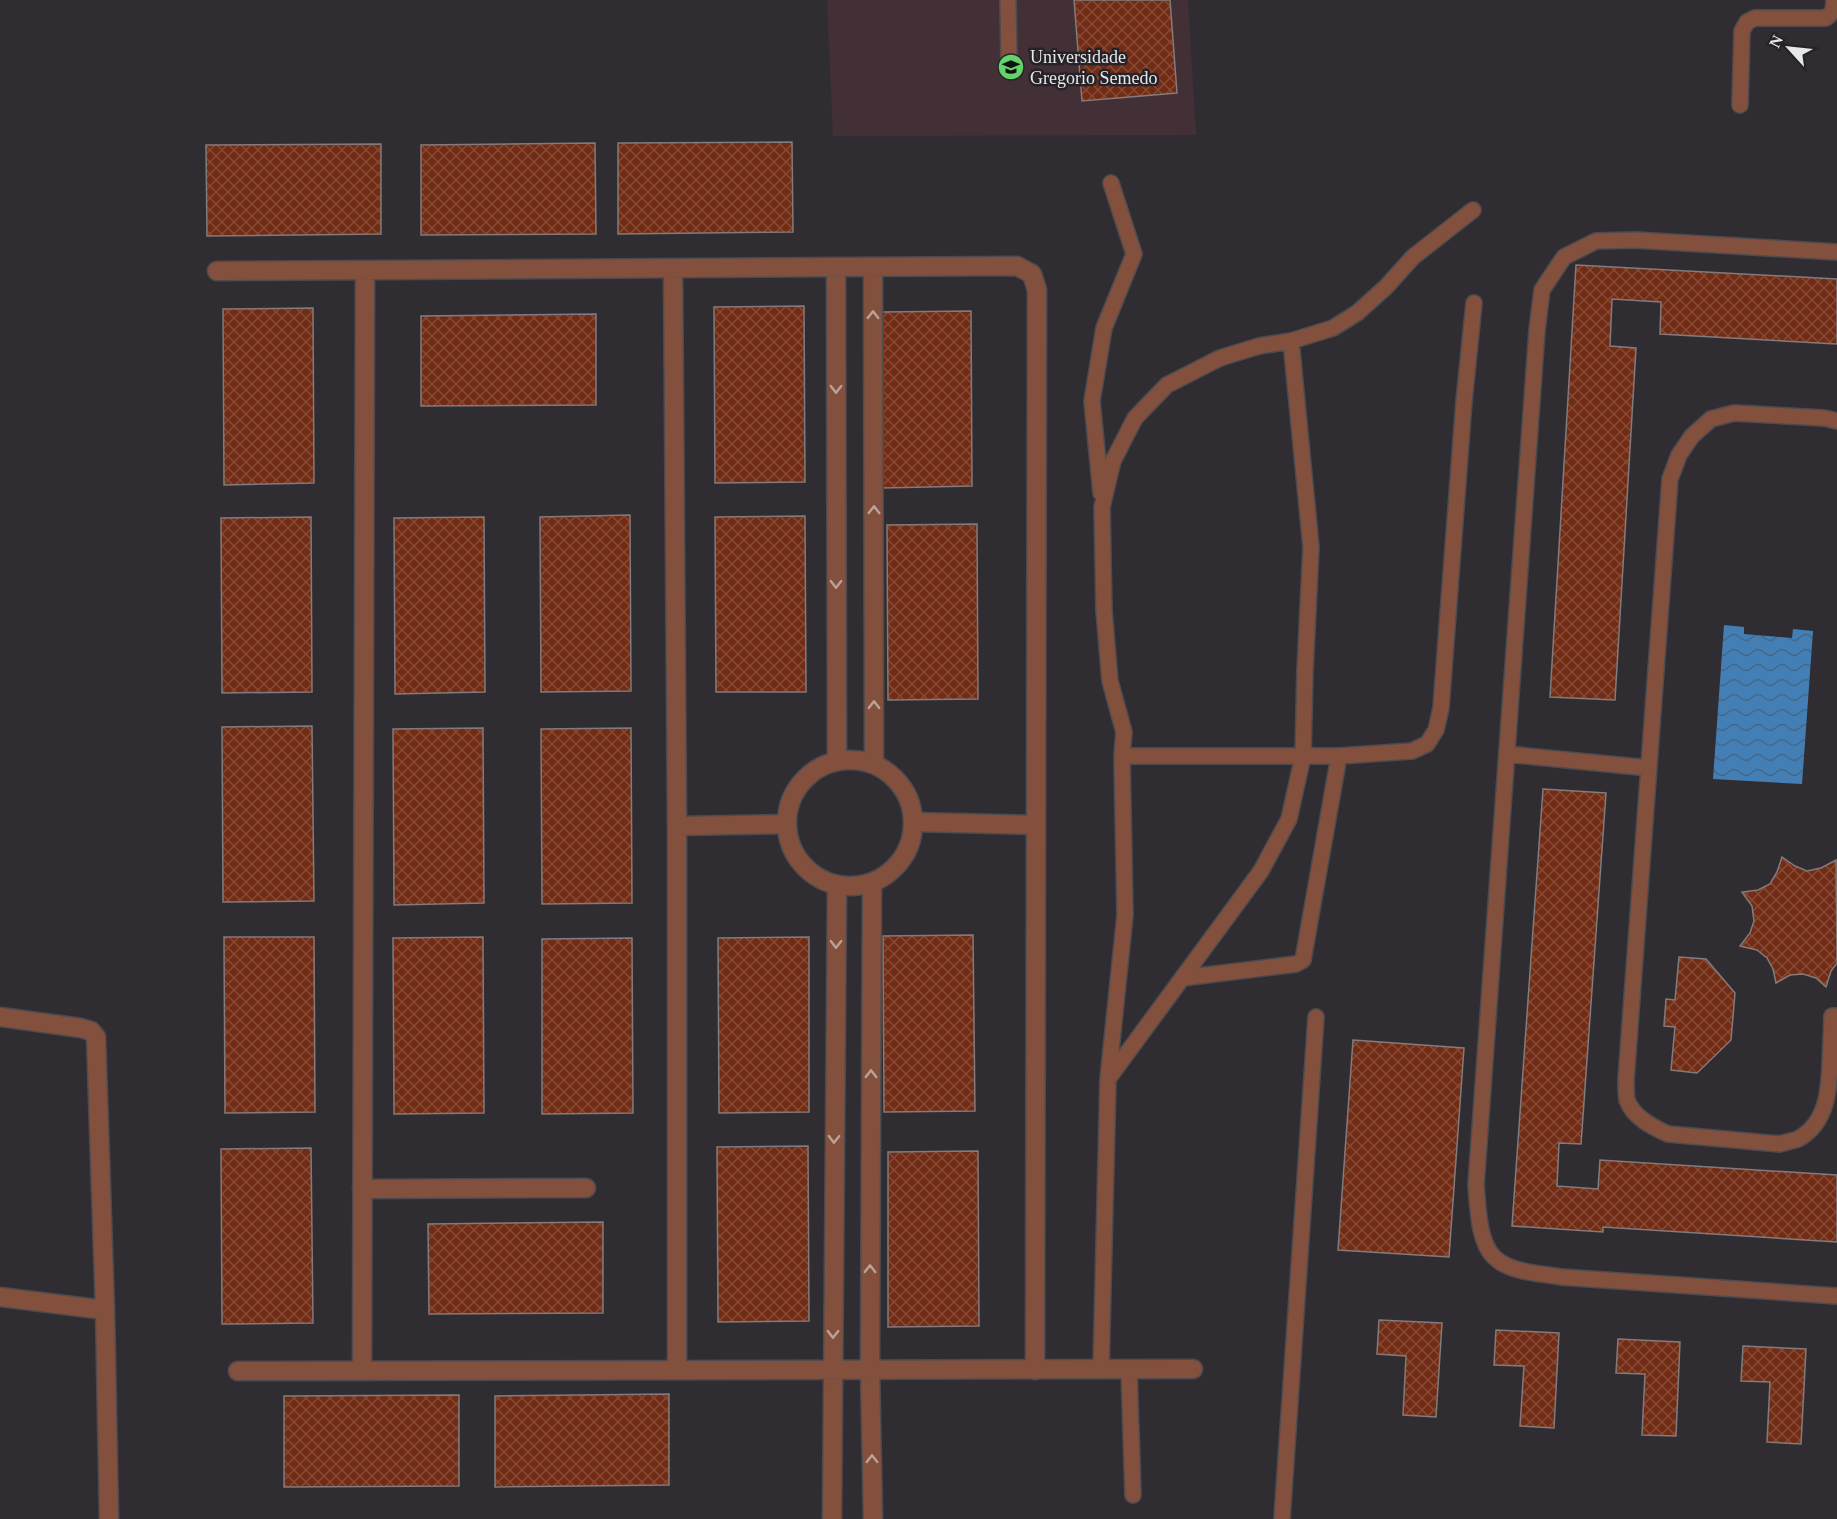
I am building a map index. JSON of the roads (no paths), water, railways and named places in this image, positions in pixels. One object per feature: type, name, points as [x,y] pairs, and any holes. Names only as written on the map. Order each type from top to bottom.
[{"type":"street","points":[[217,272],[1017,266],[1032,274],[1036,290],[1035,1370]]},
{"type":"street","points":[[836,267],[837,761]]},
{"type":"street","points":[[873,267],[874,764]]},
{"type":"street","points":[[673,269],[677,826],[677,1370]]},
{"type":"street","points":[[362,1371],[364,270]]},
{"type":"street","points":[[856,759],[874,764],[890,773],[902,787],[910,804],[913,822],[911,841],[903,859],[889,873],[872,883],[855,886],[837,885],[817,878],[801,864],[790,845],[786,824],[790,803],[800,783],[816,769],[837,761],[856,759]]},
{"type":"street","points":[[913,822],[1036,825]]},
{"type":"street","points":[[677,826],[786,824]]},
{"type":"street","points":[[872,883],[870,1370],[873,1519]]},
{"type":"street","points":[[832,1519],[837,885]]},
{"type":"street","points":[[0,1017],[81,1028],[91,1031],[96,1037],[109,1519]]},
{"type":"street","points":[[362,1189],[586,1188]]},
{"type":"street","points":[[0,1297],[105,1310]]},
{"type":"street","points":[[238,1371],[1193,1369]]},
{"type":"lane","points":[[1008,0],[1009,62]]},
{"type":"lane","points":[[1740,105],[1742,31],[1748,22],[1755,18],[1826,18],[1832,14],[1834,0]]},
{"type":"lane","points":[[1101,1369],[1108,1079],[1125,915],[1122,756],[1124,732],[1110,681],[1104,611],[1102,507],[1092,401],[1104,328],[1134,254],[1111,183]]},
{"type":"lane","points":[[1102,507],[1113,461],[1135,418],[1167,385],[1220,357],[1259,346],[1291,341],[1333,328],[1357,312],[1386,287],[1413,257],[1473,210]]},
{"type":"lane","points":[[1837,252],[1635,240],[1596,241],[1564,257],[1542,290],[1537,330],[1476,1185],[1480,1223],[1485,1242],[1493,1257],[1508,1266],[1561,1277],[1837,1296]]},
{"type":"lane","points":[[1122,756],[1339,756],[1412,751],[1427,744],[1436,730],[1441,708],[1464,401],[1474,303]]},
{"type":"lane","points":[[1108,1079],[1261,871],[1289,819],[1303,756],[1311,547],[1291,341]]},
{"type":"lane","points":[[1837,421],[1824,418],[1734,413],[1711,419],[1692,436],[1679,455],[1670,479],[1626,1080],[1628,1100],[1632,1108],[1651,1127],[1668,1134],[1780,1144],[1797,1139],[1812,1127],[1823,1112],[1828,1095],[1834,1042],[1832,1016],[1837,1016]]},
{"type":"lane","points":[[1507,754],[1649,768]]},
{"type":"lane","points":[[1182,978],[1296,964],[1303,960],[1339,756]]},
{"type":"lane","points":[[1282,1519],[1316,1017]]},
{"type":"lane","points":[[1129,1369],[1133,1495]]},
{"type":"water","points":[[1724,625],[1744,627],[1744,634],[1792,638],[1793,629],[1813,631],[1802,784],[1713,779]]},
{"type":"place","name":"Universidade Gregorio Semedo","points":[[1011,67]]}]
